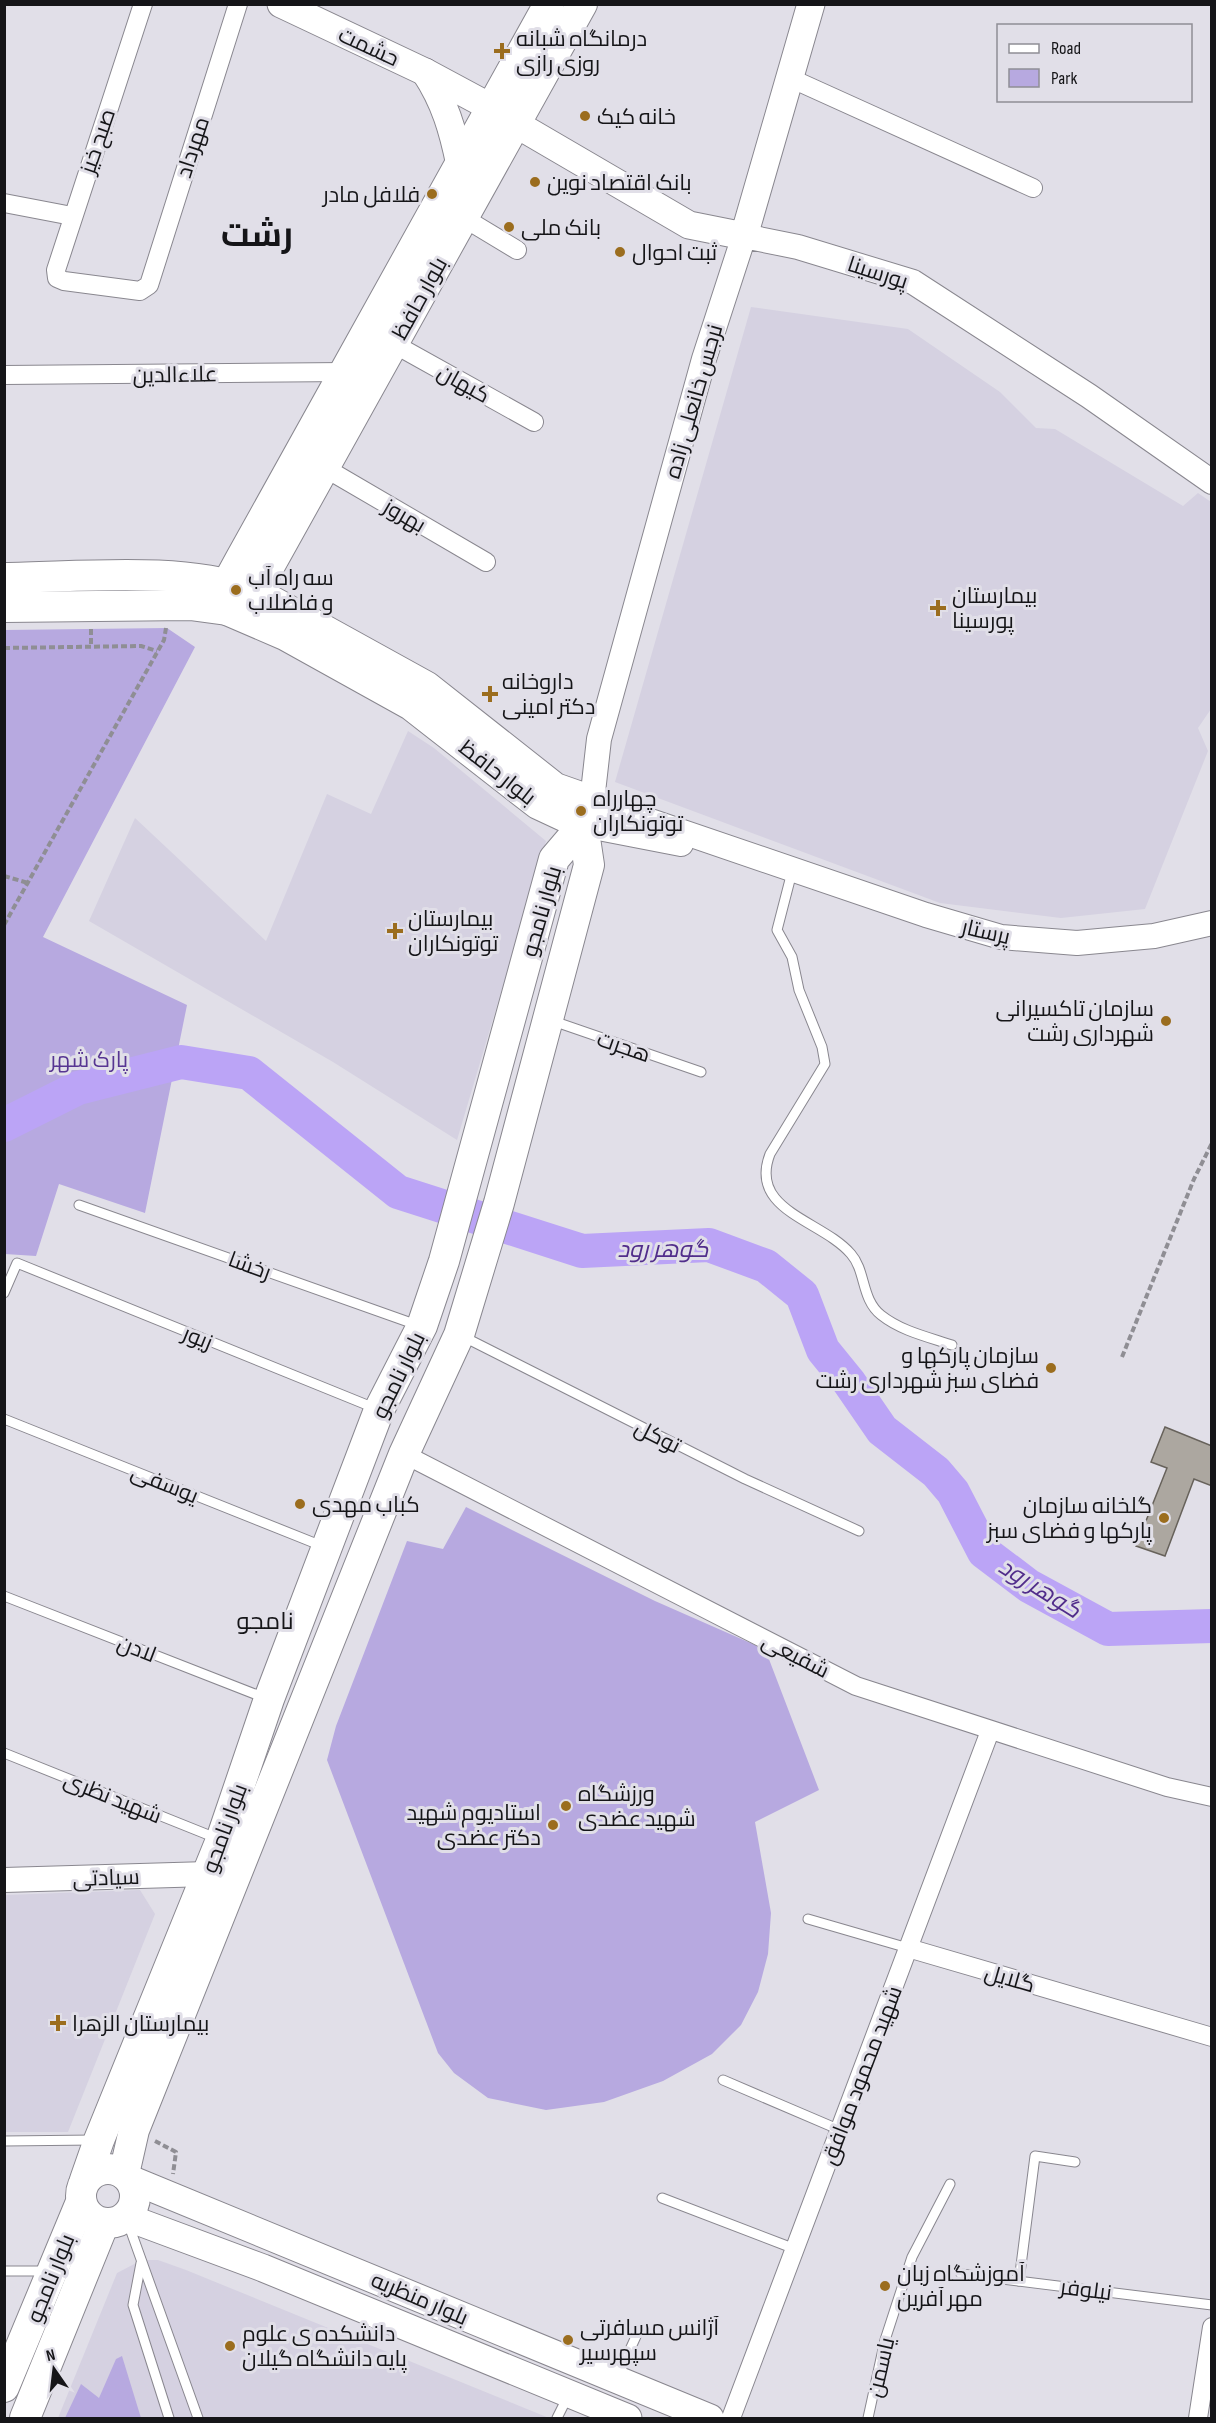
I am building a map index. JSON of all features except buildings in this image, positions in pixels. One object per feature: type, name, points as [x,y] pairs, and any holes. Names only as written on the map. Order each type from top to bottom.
[{"type":"main road","name":"حشمت","points":[[281,4],[425,72],[504,116]]},
{"type":"main road","name":"بلوار حافظ","points":[[4,607],[170,605],[236,595],[325,468],[464,218],[549,4]]},
{"type":"main road","name":"بلوار حافظ","points":[[236,595],[346,372],[460,165],[504,116],[582,4]]},
{"type":"main road","name":"نرجس خانعلی زاده","points":[[744,236],[811,4]]},
{"type":"main road","name":"حشمت","points":[[425,72],[440,94],[450,119],[460,165]]},
{"type":"main road","name":"پورسینا","points":[[504,116],[688,225],[744,236]]},
{"type":"main road","name":"بلوار حافظ","points":[[4,578],[193,576],[427,687],[587,813]]},
{"type":"main road","name":"بلوار نامجو","points":[[4,2387],[53,2271],[83,2191],[99,2140],[158,2033],[404,1455],[459,1335],[499,1203],[589,865],[587,813]]},
{"type":"main road","name":"بلوار نامجو","points":[[127,2177],[134,2130],[158,2033],[208,1874],[269,1699],[379,1410],[422,1326],[444,1261],[554,859],[587,813]]},
{"type":"main road","points":[[464,1190],[499,1203]]},
{"type":"main road","points":[[103,2169],[127,2177],[134,2199],[115,2220],[92,2218],[83,2191],[103,2169]]},
{"type":"main road","name":"بلوار منظریه","points":[[127,2177],[710,2418]]},
{"type":"main road","name":"بلوار نامجو","points":[[25,2418],[56,2343],[115,2220]]},
{"type":"main road","name":"بلوار منظریه","points":[[115,2220],[263,2268],[628,2418]]},
{"type":"main road","points":[[263,2268],[276,2238]]},
{"type":"main road","points":[[28,2331],[56,2343]]},
{"type":"street","name":"صبح خیز","points":[[57,278],[56,270],[72,216],[143,4]]},
{"type":"street","name":"مهرداد","points":[[57,278],[64,281],[146,289],[238,4]]},
{"type":"street","points":[[790,78],[1033,188]]},
{"type":"street","points":[[4,202],[72,216]]},
{"type":"street","points":[[464,218],[517,250]]},
{"type":"street","name":"پورسینا","points":[[744,236],[798,247],[913,282],[1079,390],[1212,482]]},
{"type":"street","name":"نرجس خانعلی زاده","points":[[587,813],[599,739],[704,359],[744,236]]},
{"type":"street","name":"کیهان","points":[[394,344],[534,422]]},
{"type":"street","name":"علاءالدین","points":[[4,375],[346,372]]},
{"type":"street","name":"بهروز","points":[[325,468],[486,562]]},
{"type":"street","name":"پرستار","points":[[587,813],[769,861],[926,915],[1001,937],[1077,943],[1154,936],[1212,923]]},
{"type":"street","name":"شفیعی","points":[[404,1455],[856,1686],[1167,1787],[1212,1797]]},
{"type":"street","name":"شهید محمود موافق","points":[[731,2418],[990,1731]]},
{"type":"street","name":"سیادتی","points":[[4,1880],[208,1874]]},
{"type":"street","name":"گلایل","points":[[908,1948],[1212,2037]]},
{"type":"street","points":[[1198,2418],[1212,2326]]},
{"type":"lane","points":[[793,869],[777,930],[792,957],[799,990],[822,1047],[825,1064],[770,1154],[766,1164],[766,1185],[777,1202],[851,1253],[868,1299],[877,1312],[900,1328],[952,1345]]},
{"type":"lane","name":"هجرت","points":[[548,1020],[701,1072]]},
{"type":"lane","name":"رخشا","points":[[79,1204],[422,1326]]},
{"type":"lane","name":"زیور","points":[[4,1293],[17,1263],[379,1410]]},
{"type":"lane","name":"توکل","points":[[459,1335],[734,1474],[859,1531]]},
{"type":"lane","name":"یوسفی","points":[[4,1419],[326,1548]]},
{"type":"lane","name":"لادن","points":[[4,1596],[269,1699]]},
{"type":"lane","name":"شهید نظری","points":[[4,1753],[221,1840]]},
{"type":"lane","name":"گلایل","points":[[808,1919],[908,1948]]},
{"type":"lane","points":[[723,2080],[840,2130]]},
{"type":"lane","points":[[4,2141],[99,2140]]},
{"type":"lane","points":[[1019,2281],[1035,2157],[1075,2162]]},
{"type":"lane","name":"یاسمن","points":[[868,2418],[885,2340],[912,2257],[950,2184]]},
{"type":"lane","points":[[662,2198],[795,2249]]},
{"type":"lane","points":[[115,2220],[142,2260],[198,2418]]},
{"type":"lane","points":[[142,2260],[133,2305],[169,2418]]},
{"type":"lane","points":[[4,2271],[53,2271]]},
{"type":"lane","name":"نیلوفر","points":[[961,2274],[1212,2305]]},
{"type":"lane","points":[[616,2380],[638,2332]]},
{"type":"lane","points":[[557,2418],[570,2394]]},
{"type":"path","points":[[4,925],[164,640],[170,605]]},
{"type":"path","points":[[91,622],[91,647]]},
{"type":"path","points":[[4,648],[141,646],[157,651]]},
{"type":"path","points":[[4,876],[28,883]]},
{"type":"path","points":[[1122,1357],[1194,1179],[1212,1143]]},
{"type":"shaded area","name":"بیمارستان پورسینا","points":[[751,307],[908,329],[1000,392],[1036,428],[1055,429],[1183,506],[1198,493],[1211,502],[1211,709],[1198,728],[1208,751],[1145,909],[1061,918],[940,903],[615,782]]},
{"type":"shaded area","name":"بیمارستان توتونکاران","points":[[408,731],[434,748],[546,841],[457,1140],[333,1062],[89,921],[135,818],[266,941],[327,794],[371,814]]},
{"type":"shaded area","name":"بیمارستان الزهرا","points":[[140,1890],[155,1914],[68,2132],[5,2132],[5,1895]]},
{"type":"shaded area","name":"دانشکده ی علوم پایه دانشگاه گیلان","points":[[142,2260],[158,2260],[186,2270],[549,2418],[58,2418],[117,2273]]},
{"type":"green space","name":"پارک شهر","points":[[167,628],[195,647],[43,937],[187,1005],[145,1213],[59,1184],[36,1256],[5,1254],[5,630]]},
{"type":"green space","name":"ورزشگاه شهید عضدی","points":[[466,1507],[655,1601],[755,1645],[767,1654],[819,1790],[755,1822],[771,1913],[768,1954],[758,1992],[741,2025],[712,2054],[663,2081],[604,2102],[546,2110],[488,2098],[454,2073],[438,2053],[327,1760],[336,1726],[407,1541],[443,1549]]},
{"type":"green space","points":[[122,2356],[141,2418],[65,2418],[81,2384],[99,2398],[116,2359]]},
{"type":"waterway","name":"گوهر رود","points":[[4,1125],[78,1088],[181,1062],[249,1073],[398,1192],[582,1251],[709,1245],[766,1266],[802,1295],[823,1350],[849,1382],[882,1430],[936,1472],[953,1492],[984,1552],[1029,1586],[1108,1629],[1212,1626]]},
{"type":"place","name":"درمانگاه شبانه روزی رازی","points":[[502,51]]},
{"type":"place","name":"خانه کیک","points":[[585,116]]},
{"type":"place","name":"بانک اقتصاد نوین","points":[[535,182]]},
{"type":"place","name":"فلافل مادر","points":[[432,194]]},
{"type":"place","name":"بانک ملی","points":[[509,227]]},
{"type":"place","name":"ثبت احوال","points":[[620,252]]},
{"type":"place","name":"سه راه آب و فاضلاب","points":[[236,590]]},
{"type":"place","name":"بیمارستان پورسینا","points":[[938,608]]},
{"type":"place","name":"داروخانه دکتر امینی","points":[[490,694]]},
{"type":"place","name":"چهارراه توتونکاران","points":[[581,811]]},
{"type":"place","name":"بیمارستان توتونکاران","points":[[395,931]]},
{"type":"place","name":"سازمان تاکسیرانی شهرداری رشت","points":[[1166,1021]]},
{"type":"place","name":"سازمان پارکها و فضای سبز شهرداری رشت","points":[[1051,1368]]},
{"type":"place","name":"کباب مهدی","points":[[300,1504]]},
{"type":"place","name":"گلخانه سازمان پارکها و فضای سبز","points":[[1164,1518]]},
{"type":"place","name":"ورزشگاه شهید عضدی","points":[[566,1806]]},
{"type":"place","name":"استادیوم شهید دکتر عضدی","points":[[553,1825]]},
{"type":"place","name":"بیمارستان الزهرا","points":[[58,2023]]},
{"type":"place","name":"آموزشگاه زبان مهر آفرین","points":[[885,2286]]},
{"type":"place","name":"آژانس مسافرتی سپهرسیر","points":[[568,2340]]},
{"type":"place","name":"دانشکده ی علوم پایه دانشگاه گیلان","points":[[230,2346]]},
{"type":"district","name":"رشت","points":[[257,234]]},
{"type":"district","name":"نامجو","points":[[265,1621]]}]
